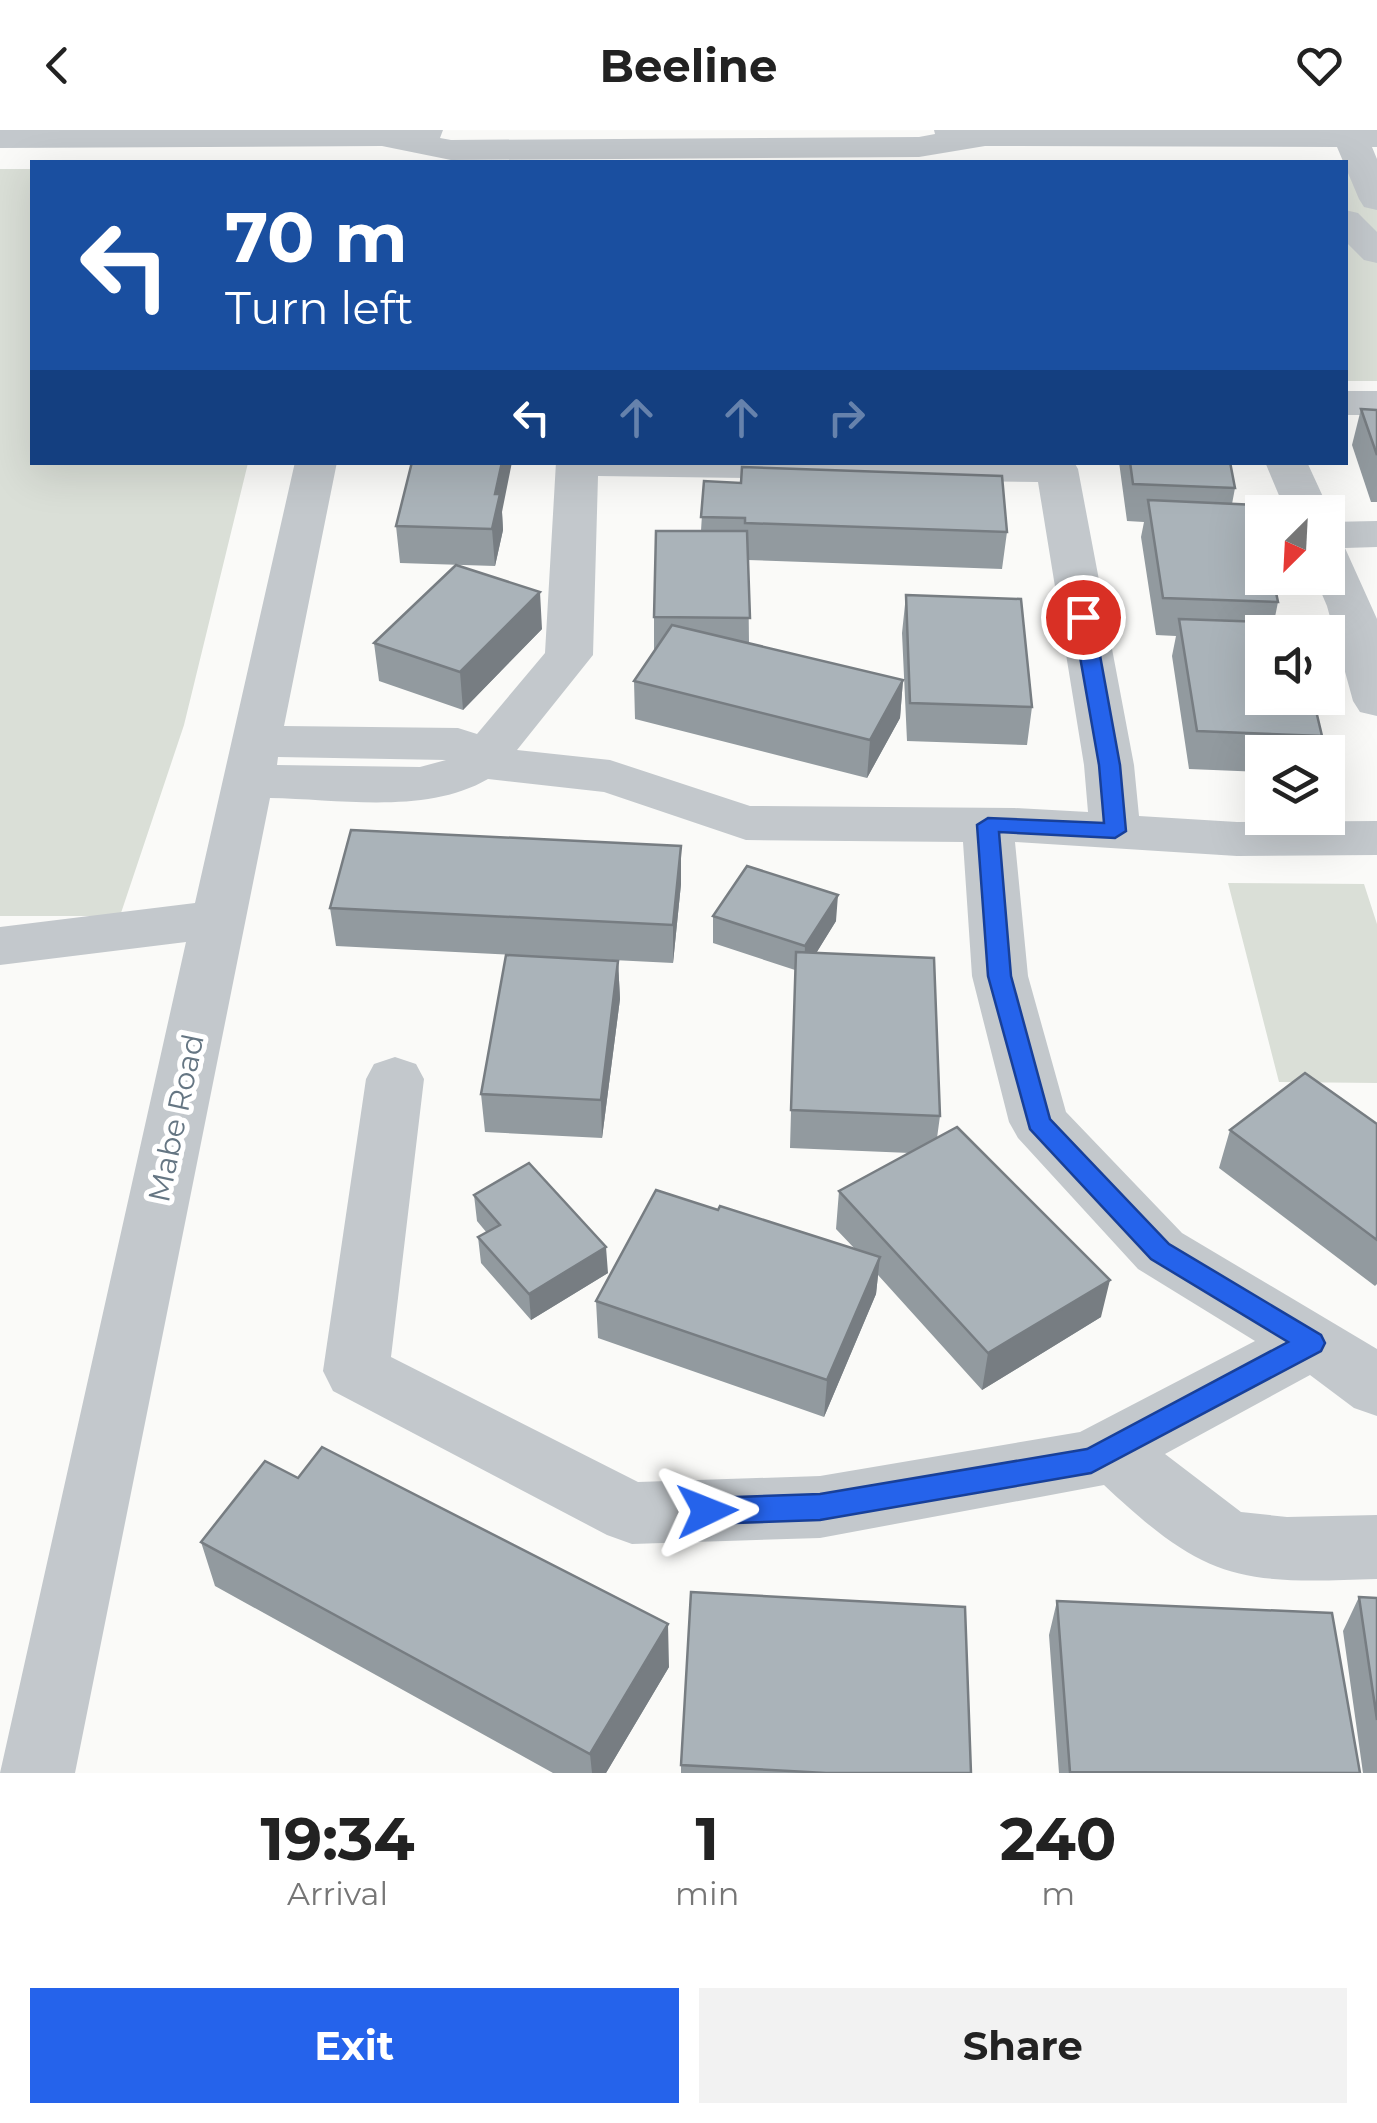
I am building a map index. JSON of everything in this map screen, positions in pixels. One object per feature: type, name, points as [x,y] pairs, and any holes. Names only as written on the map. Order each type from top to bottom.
[{"type":"street","points":[[392,140],[442,130]]},
{"type":"street","points":[[932,130],[984,136],[1268,133],[1313,150],[1364,137],[1377,200]]},
{"type":"street","points":[[0,138],[392,140],[451,150],[710,150],[918,147],[984,136]]},
{"type":"street","points":[[1348,224],[1377,252]]},
{"type":"street","points":[[1348,404],[1377,403]]},
{"type":"street","name":"Mabe Road","points":[[37,1773],[315,465]]},
{"type":"street","points":[[253,761],[420,784],[454,776],[480,762],[569,656],[577,465]]},
{"type":"street","points":[[737,465],[1057,469],[1110,765],[1115,831]]},
{"type":"street","points":[[1287,465],[1301,495]]},
{"type":"street","points":[[1345,534],[1377,534]]},
{"type":"street","points":[[1345,595],[1375,685]]},
{"type":"street","points":[[480,762],[610,776],[746,823],[988,825],[1237,839],[1377,838]]},
{"type":"street","points":[[988,825],[1000,976],[1039,1122],[1160,1252],[1311,1343],[1377,1388]]},
{"type":"street","points":[[0,946],[219,919]]},
{"type":"street","points":[[394,1080],[356,1371],[632,1513],[820,1507],[1091,1460],[1311,1343]]},
{"type":"street","points":[[1112,1449],[1200,1524],[1236,1543],[1316,1549],[1377,1547]]},
{"type":"shaded area","points":[[1348,168],[1377,168],[1377,381],[1348,381]]},
{"type":"shaded area","points":[[0,169],[30,169],[30,465],[248,465],[184,725],[120,916],[0,916]]},
{"type":"shaded area","points":[[1228,883],[1364,884],[1377,924],[1377,1083],[1279,1082]]},
{"type":"building","points":[[1361,409],[1377,410],[1377,455]]},
{"type":"building","points":[[411,465],[501,465],[492,529],[396,526]]},
{"type":"building","points":[[1130,465],[1231,465],[1235,488],[1133,484]]},
{"type":"building","points":[[742,467],[1002,476],[1007,532],[745,523],[745,518],[701,517],[704,481],[741,483]]},
{"type":"building","points":[[1148,500],[1245,504],[1245,595],[1277,595],[1278,602],[1163,598]]},
{"type":"building","points":[[656,531],[747,531],[750,618],[654,617]]},
{"type":"building","points":[[456,565],[540,592],[460,672],[374,643]]},
{"type":"building","points":[[906,595],[1021,599],[1032,707],[910,703]]},
{"type":"building","points":[[1179,619],[1245,621],[1245,715],[1317,715],[1322,735],[1297,735],[1197,731]]},
{"type":"building","points":[[672,625],[903,680],[870,740],[634,681]]},
{"type":"building","points":[[351,830],[681,846],[673,925],[330,908]]},
{"type":"building","points":[[747,866],[838,895],[805,946],[713,916]]},
{"type":"building","points":[[796,952],[934,958],[940,1116],[791,1110]]},
{"type":"building","points":[[506,955],[618,961],[601,1100],[481,1094]]},
{"type":"building","points":[[1305,1073],[1377,1124],[1377,1240],[1230,1130]]},
{"type":"building","points":[[957,1127],[1110,1280],[988,1353],[839,1191]]},
{"type":"building","points":[[529,1163],[606,1247],[529,1294],[478,1237],[500,1225],[474,1195]]},
{"type":"building","points":[[656,1190],[718,1210],[720,1206],[880,1257],[827,1380],[596,1301]]},
{"type":"building","points":[[322,1447],[668,1624],[590,1754],[201,1542],[265,1461],[298,1478]]},
{"type":"building","points":[[691,1592],[965,1607],[971,1773],[826,1773],[681,1765]]},
{"type":"building","points":[[1359,1597],[1377,1598],[1377,1720]]},
{"type":"building","points":[[1057,1601],[1332,1613],[1360,1773],[1070,1772]]},
{"type":"route","points":[[707,1511],[820,1507],[1091,1460],[1311,1343],[1160,1252],[1039,1122],[1000,976],[988,825],[1115,831],[1110,765],[1083,617]]}]
